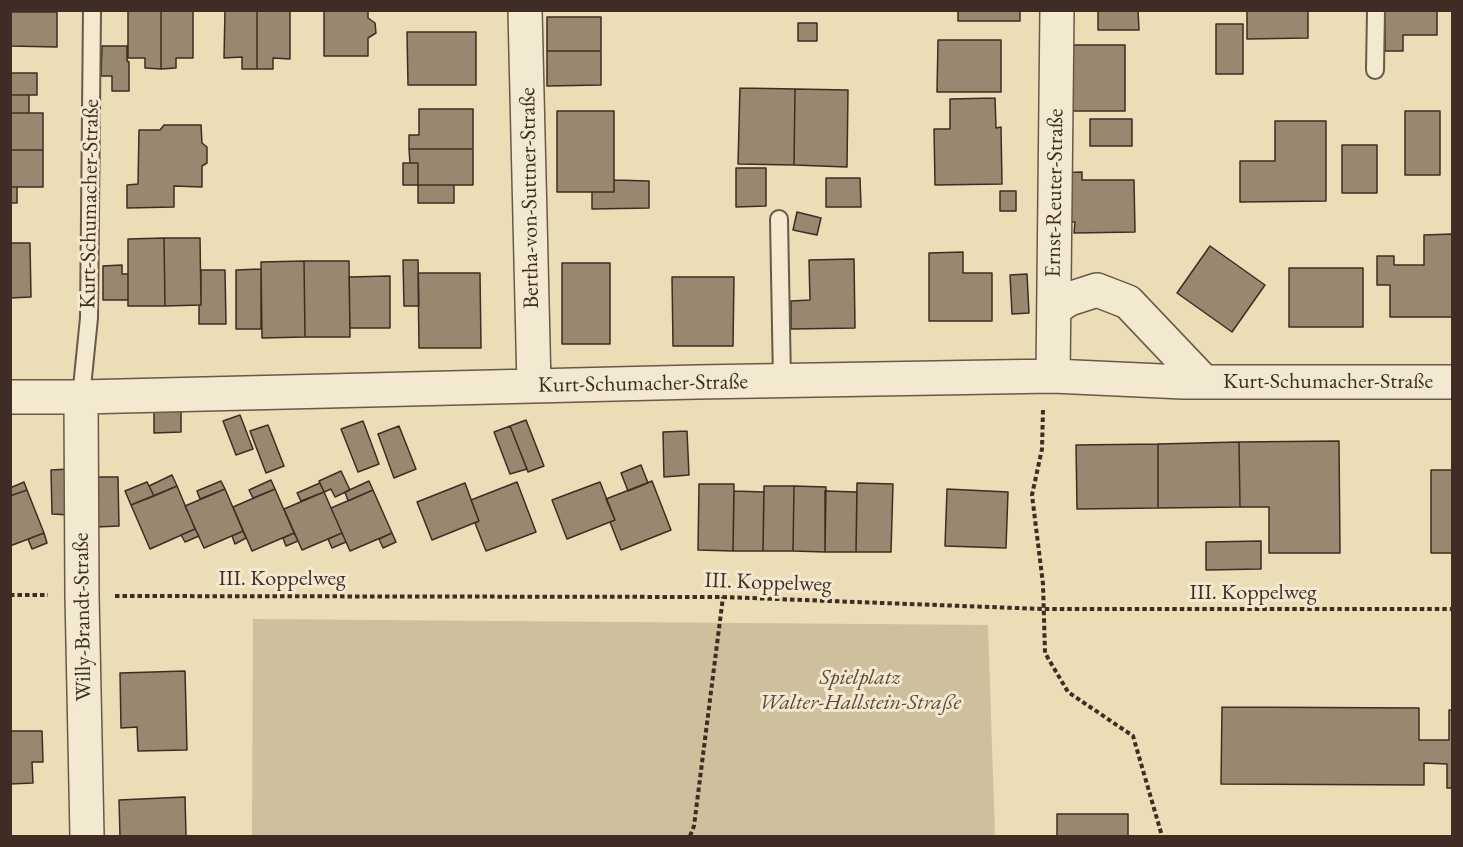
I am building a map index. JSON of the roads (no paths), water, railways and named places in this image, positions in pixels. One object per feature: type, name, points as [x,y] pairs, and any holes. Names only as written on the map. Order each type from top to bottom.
[{"type":"street","name":"Bertha-von-Suttner-Straße","points":[[525,10],[534,386]]},
{"type":"street","name":"Ernst-Reuter-Straße","points":[[1048,376],[1054,309],[1057,10]]},
{"type":"street","name":"Kurt-Schumacher-Straße","points":[[1054,309],[1069,298],[1097,290],[1128,302],[1204,382]]},
{"type":"street","name":"Kurt-Schumacher-Straße","points":[[10,397],[1048,376],[1204,382],[1452,382]]},
{"type":"street","name":"Willy-Brandt-Straße","points":[[81,397],[87,837]]},
{"type":"lane","name":"Kurt-Schumacher-Straße","points":[[81,397],[89,318],[93,10]]},
{"type":"lane","points":[[1375,70],[1376,10]]},
{"type":"lane","points":[[780,219],[782,381]]},
{"type":"park label","name":"Spielplatz Walter-Hallstein-Straße","points":[[860,690]]}]
